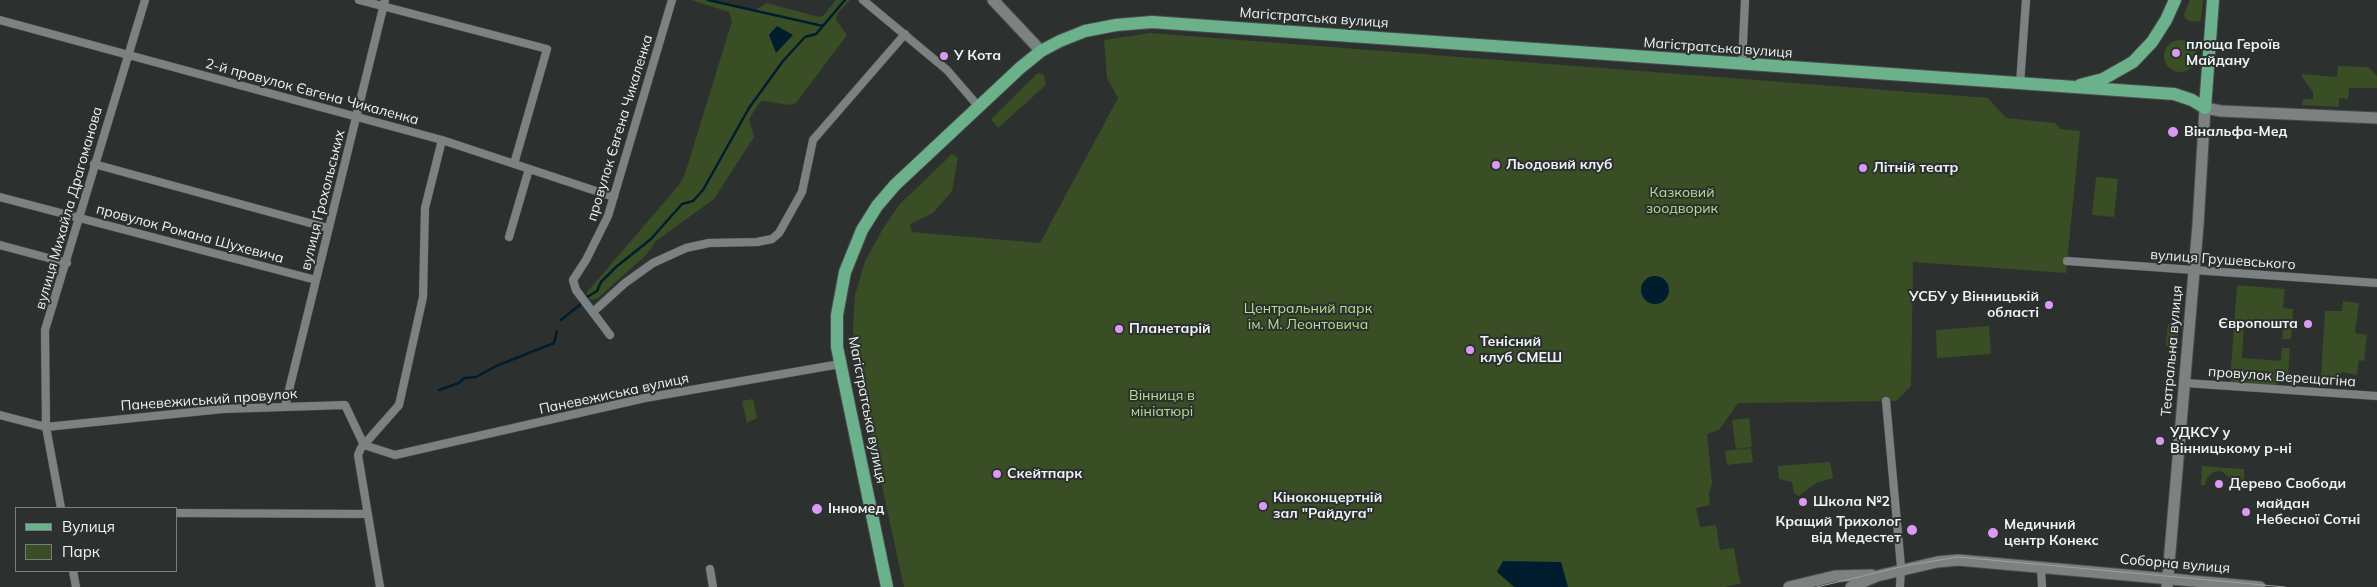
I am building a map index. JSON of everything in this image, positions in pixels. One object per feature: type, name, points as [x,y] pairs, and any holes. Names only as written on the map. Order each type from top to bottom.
[{"type":"main road","points":[[2071,88],[2103,79],[2134,62],[2152,42],[2175,0]]},
{"type":"main road","name":"Театральна вулиця","points":[[2204,113],[2213,0]]},
{"type":"main road","name":"Магістратська вулиця","points":[[888,587],[840,364],[836,330],[838,299],[849,261],[862,230],[877,206],[895,185],[1020,68],[1041,51],[1085,31],[1116,24],[1152,22],[2071,88],[2179,94],[2204,113]]},
{"type":"street","name":"вулиця Михайла Драгоманова","points":[[61,507],[46,427],[45,330],[67,262],[126,55],[144,0]]},
{"type":"street","points":[[359,0],[384,3],[547,49],[514,164]]},
{"type":"street","name":"провулок Євгена Чикаленка","points":[[610,335],[576,290],[573,280],[586,260],[608,216],[672,0]]},
{"type":"street","points":[[863,0],[947,70],[979,107]]},
{"type":"street","points":[[993,0],[1041,51]]},
{"type":"street","points":[[1742,64],[1745,0]]},
{"type":"street","points":[[2020,84],[2026,0]]},
{"type":"street","name":"вулиця Ґрохольських","points":[[285,406],[384,3]]},
{"type":"street","name":"2-й провулок Євгена Чикаленка","points":[[0,20],[442,140],[614,197]]},
{"type":"street","points":[[592,312],[624,283],[653,263],[686,248],[709,242],[757,242],[772,239],[780,233],[802,192],[813,140],[905,34]]},
{"type":"street","points":[[2204,113],[2221,111],[2377,118]]},
{"type":"street","name":"Театральна вулиця","points":[[2168,583],[2194,270],[2204,113]]},
{"type":"street","points":[[380,587],[358,455],[364,445],[399,405],[422,296],[425,208],[442,140]]},
{"type":"street","points":[[94,164],[328,228]]},
{"type":"street","points":[[509,236],[529,169]]},
{"type":"street","name":"провулок Романа Шухевича","points":[[0,196],[316,280]]},
{"type":"street","points":[[0,245],[67,262]]},
{"type":"street","name":"вулиця Грушевського","points":[[2067,262],[2377,283]]},
{"type":"street","name":"Паневежиська вулиця","points":[[364,445],[395,454],[645,398],[840,364]]},
{"type":"street","name":"провулок Верещагіна","points":[[2185,384],[2377,396]]},
{"type":"street","points":[[1886,401],[1901,570],[1900,587]]},
{"type":"street","name":"Паневежиський провулок","points":[[0,415],[46,427],[223,409],[345,405],[364,445]]},
{"type":"street","points":[[178,513],[367,514]]},
{"type":"street","name":"Соборна вулиця","points":[[1852,587],[1877,576],[1958,560],[2041,567],[2168,583],[2260,587]]},
{"type":"street","points":[[2041,567],[2042,587]]},
{"type":"street","points":[[710,569],[713,587]]},
{"type":"street","points":[[73,572],[76,587]]},
{"type":"street","points":[[1789,587],[1835,576],[1877,576]]},
{"type":"green space","points":[[691,0],[712,0],[755,10],[767,3],[819,17],[823,16],[836,0],[850,0],[837,14],[836,20],[847,35],[796,103],[789,105],[760,102],[749,119],[754,137],[714,199],[656,241],[646,255],[598,298],[592,300],[587,297],[587,292],[679,185],[685,174],[732,21],[729,12]]},
{"type":"green space","points":[[2190,0],[2203,0],[2199,22],[2186,19],[2184,14]]},
{"type":"green space","name":"Центральний парк ім. М. Леонтовича","points":[[1150,33],[1988,98],[2006,118],[2055,123],[2060,129],[2080,131],[2066,273],[1913,262],[1911,386],[1896,401],[1738,403],[1719,430],[1707,434],[1712,483],[1709,494],[1710,505],[1696,508],[1700,527],[1716,525],[1720,550],[1734,548],[1739,578],[1742,583],[1725,587],[904,587],[856,367],[853,328],[855,295],[865,261],[884,227],[900,204],[952,154],[958,158],[952,191],[933,213],[910,224],[912,232],[1040,243],[1118,98],[1107,78],[1104,40]]},
{"type":"green space","points":[[2180,40],[2186,41],[2191,45],[2195,50],[2195,62],[2191,67],[2186,71],[2180,72],[2174,71],[2169,67],[2165,62],[2164,56],[2165,50],[2169,45],[2174,41]]},
{"type":"green space","points":[[2338,66],[2368,67],[2377,76],[2377,88],[2349,88],[2348,99],[2339,98],[2339,107],[2302,105],[2303,99],[2313,99],[2313,92],[2302,77],[2302,74],[2337,77]]},
{"type":"green space","points":[[1038,73],[1044,75],[1046,85],[998,128],[991,119]]},
{"type":"green space","points":[[2096,177],[2118,179],[2114,217],[2092,215]]},
{"type":"green space","points":[[2237,285],[2285,289],[2283,308],[2293,309],[2291,339],[2282,339],[2283,328],[2244,325],[2242,358],[2281,361],[2282,348],[2290,348],[2288,375],[2278,374],[2277,387],[2230,383]]},
{"type":"green space","points":[[2343,301],[2359,303],[2355,333],[2367,335],[2364,361],[2359,360],[2357,375],[2341,372],[2339,381],[2321,379],[2325,311],[2342,311]]},
{"type":"green space","points":[[2168,324],[2179,325],[2174,384],[2168,383],[2171,347],[2166,346]]},
{"type":"green space","points":[[1989,326],[1991,354],[1937,358],[1936,330]]},
{"type":"green space","points":[[753,399],[757,418],[747,423],[742,401]]},
{"type":"green space","points":[[1749,418],[1752,447],[1736,449],[1732,420]]},
{"type":"green space","points":[[1751,448],[1753,462],[1727,465],[1725,451]]},
{"type":"green space","points":[[1830,462],[1833,478],[1816,483],[1799,496],[1794,493],[1792,482],[1779,479],[1778,466]]},
{"type":"green space","points":[[2202,466],[2244,469],[2244,488],[2232,487],[2231,479],[2221,471],[2213,472],[2207,478],[2205,485],[2201,485]]},
{"type":"water","points":[[777,26],[793,35],[776,53],[769,35]]},
{"type":"water","points":[[1655,276],[1665,280],[1669,290],[1665,300],[1655,304],[1645,300],[1641,290],[1645,280]]},
{"type":"water","points":[[1503,561],[1561,562],[1568,587],[1514,587],[1497,572]]},
{"type":"waterway","points":[[708,0],[823,26]]},
{"type":"waterway","points":[[587,297],[597,291],[601,282],[616,267],[651,239],[682,204],[693,201],[703,190],[749,108],[783,61],[805,37],[816,34],[845,0]]},
{"type":"waterway","points":[[561,320],[582,303]]},
{"type":"waterway","points":[[439,390],[459,383],[464,378],[476,377],[496,366],[554,343],[557,331]]},
{"type":"tram line","points":[[1817,587],[1909,565],[1958,557],[2285,587]]},
{"type":"place","name":"площа Героїв Майдану","points":[[2176,53]]},
{"type":"place","name":"У Кота","points":[[944,56]]},
{"type":"place","name":"Вінальфа-Мед","points":[[2173,132]]},
{"type":"place","name":"Льодовий клуб","points":[[1496,165]]},
{"type":"place","name":"Літній театр","points":[[1863,168]]},
{"type":"place","name":"УСБУ у Вінницькій області","points":[[2049,305]]},
{"type":"place","name":"Європошта","points":[[2308,324]]},
{"type":"place","name":"Планетарій","points":[[1119,329]]},
{"type":"place","name":"Тенісний клуб СМЕШ","points":[[1470,350]]},
{"type":"place","name":"УДКСУ у Вінницькому р-ні","points":[[2160,441]]},
{"type":"place","name":"Скейтпарк","points":[[997,474]]},
{"type":"place","name":"Дерево Свободи","points":[[2219,484]]},
{"type":"place","name":"Школа №2","points":[[1803,502]]},
{"type":"place","name":"Кіноконцертній зал \"Райдуга\"","points":[[1263,506]]},
{"type":"place","name":"Інномед","points":[[817,509]]},
{"type":"place","name":"майдан Небесної Сотні","points":[[2246,512]]},
{"type":"place","name":"Кращий Трихолог від Медестет","points":[[1912,530]]},
{"type":"place","name":"Медичний центр Конекс","points":[[1993,533]]},
{"type":"park label","name":"Казковий зоодворик","points":[[1682,202]]},
{"type":"park label","name":"Вінниця в мініатюрі","points":[[1162,404]]}]
